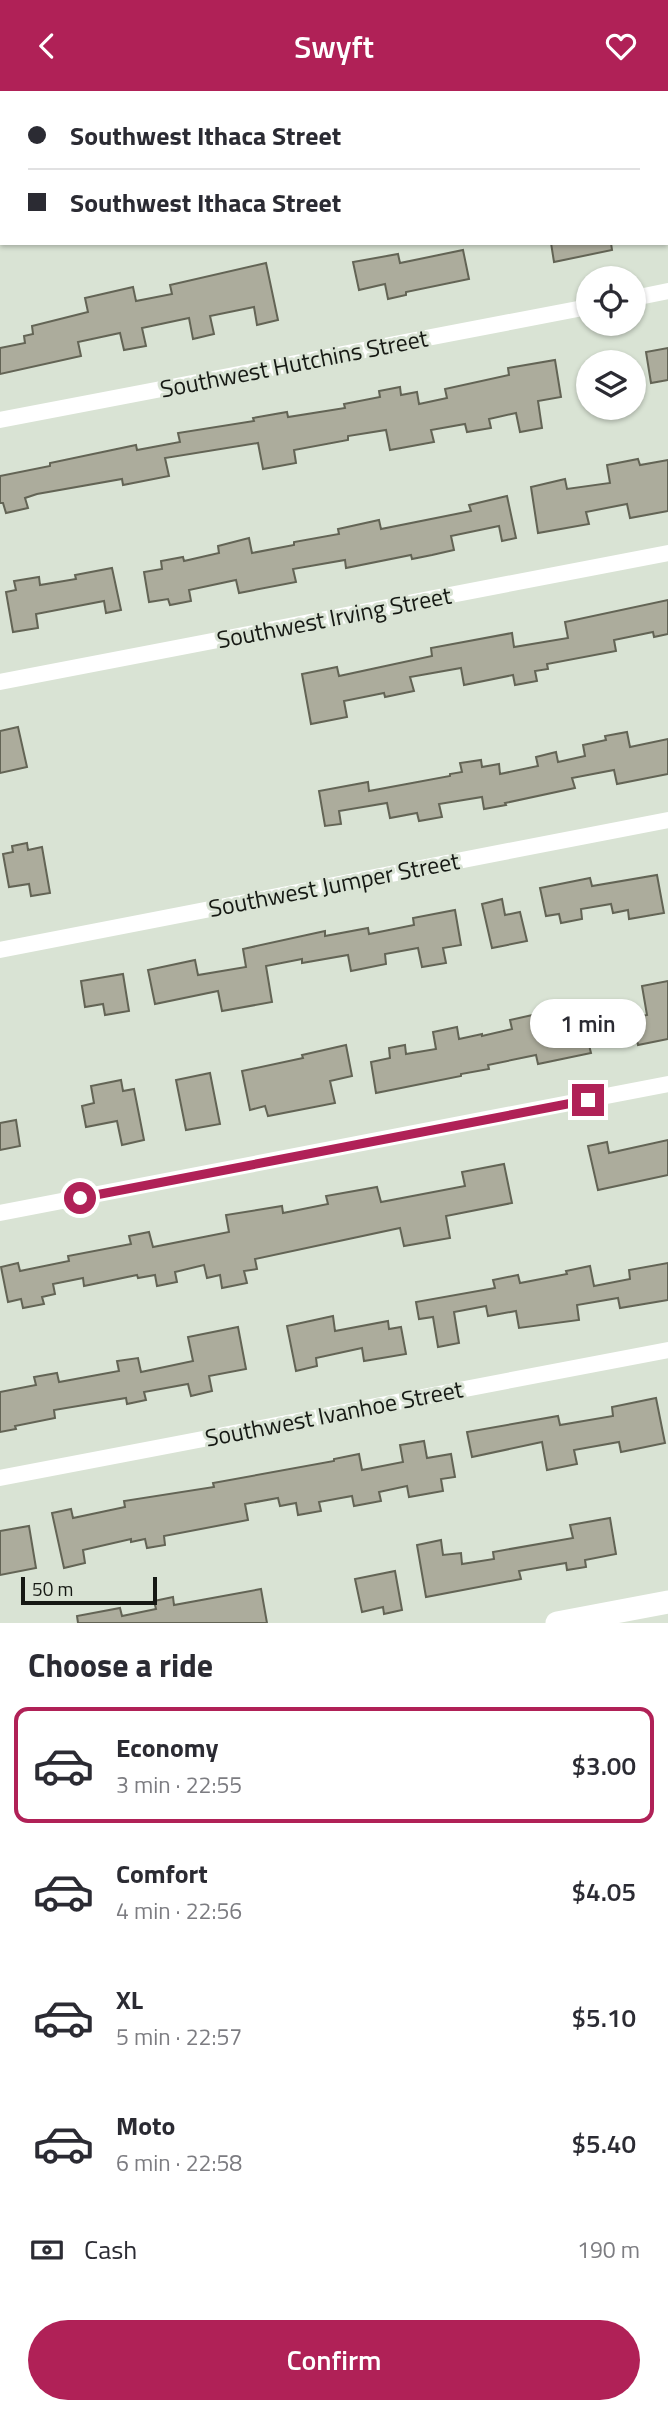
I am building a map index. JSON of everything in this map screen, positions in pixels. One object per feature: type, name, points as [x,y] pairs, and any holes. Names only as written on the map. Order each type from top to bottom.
[{"type":"main road","points":[[560,1623],[668,1602]]},
{"type":"street","points":[[646,296],[668,291]]},
{"type":"street","name":"Southwest Hutchins Street","points":[[0,420],[576,309]]},
{"type":"street","name":"Southwest Irving Street","points":[[0,682],[668,553]]},
{"type":"street","name":"Southwest Jumper Street","points":[[0,950],[668,820]]},
{"type":"street","points":[[0,1213],[668,1084]]},
{"type":"street","name":"Southwest Ivanhoe Street","points":[[0,1478],[668,1350]]},
{"type":"building","points":[[551,245],[611,245],[612,250],[554,262]]},
{"type":"building","points":[[463,250],[469,279],[406,292],[406,295],[388,299],[385,284],[359,290],[353,262],[398,254],[400,263]]},
{"type":"building","points":[[266,263],[278,320],[257,325],[254,307],[210,316],[214,334],[193,339],[189,318],[142,328],[146,346],[124,350],[120,333],[78,342],[81,356],[0,374],[0,348],[25,343],[24,336],[33,334],[32,326],[88,312],[85,298],[133,287],[136,301],[172,294],[170,285]]},
{"type":"building","points":[[668,348],[668,380],[651,383],[646,352]]},
{"type":"building","points":[[555,360],[561,397],[538,401],[542,428],[520,432],[516,413],[489,419],[491,428],[467,432],[465,424],[431,430],[434,442],[390,450],[386,430],[348,436],[348,440],[294,450],[296,463],[263,469],[258,443],[165,458],[169,476],[123,485],[122,479],[37,494],[25,498],[28,508],[6,513],[3,503],[0,503],[0,476],[50,466],[50,463],[136,445],[137,450],[180,442],[178,433],[254,421],[253,418],[287,412],[288,417],[345,408],[344,404],[380,397],[379,391],[400,387],[401,395],[417,392],[419,404],[447,398],[445,389],[509,375],[508,368]]},
{"type":"building","points":[[638,459],[640,465],[668,460],[668,511],[630,518],[627,504],[586,512],[589,524],[538,533],[531,487],[565,479],[567,489],[610,483],[607,465]]},
{"type":"building","points":[[507,496],[516,538],[502,541],[499,526],[451,536],[454,550],[432,555],[412,559],[411,555],[346,568],[345,560],[293,569],[296,582],[239,593],[236,580],[189,590],[191,601],[170,605],[168,599],[149,602],[144,572],[162,569],[161,561],[183,557],[184,561],[219,553],[218,546],[249,538],[252,553],[339,534],[338,529],[379,520],[381,529],[471,511],[469,505]]},
{"type":"building","points":[[112,568],[121,610],[106,613],[104,601],[36,614],[38,628],[13,632],[6,592],[16,590],[14,581],[39,577],[40,585],[76,579],[75,575]]},
{"type":"building","points":[[668,600],[668,634],[654,637],[653,632],[614,640],[616,651],[547,664],[548,669],[535,671],[537,681],[515,685],[513,675],[464,685],[461,668],[410,677],[414,691],[385,697],[384,693],[344,701],[347,717],[311,724],[302,674],[337,667],[339,676],[432,656],[431,648],[512,633],[514,647],[568,638],[565,622]]},
{"type":"building","points":[[18,727],[27,767],[0,773],[0,731]]},
{"type":"building","points":[[627,732],[630,747],[668,739],[668,774],[617,784],[614,770],[572,778],[575,788],[505,803],[506,805],[484,809],[482,797],[439,804],[442,817],[419,821],[417,813],[390,818],[387,803],[339,811],[341,824],[325,826],[319,791],[368,782],[369,791],[450,776],[462,772],[460,763],[481,760],[482,767],[499,764],[500,774],[538,766],[536,757],[556,752],[558,762],[585,756],[583,745],[606,740],[605,736]]},
{"type":"building","points":[[27,843],[28,850],[42,847],[50,893],[31,896],[29,884],[9,887],[3,854],[13,852],[12,846]]},
{"type":"building","points":[[657,875],[664,913],[629,919],[628,910],[613,913],[611,904],[581,909],[582,919],[561,923],[559,914],[546,916],[540,888],[590,878],[592,886]]},
{"type":"building","points":[[502,899],[505,915],[520,912],[527,941],[492,948],[482,904]]},
{"type":"building","points":[[455,910],[461,945],[443,948],[446,963],[422,967],[418,948],[385,954],[386,964],[351,971],[348,955],[302,963],[302,959],[266,966],[272,1002],[222,1011],[218,991],[155,1004],[148,970],[195,960],[198,975],[246,967],[243,949],[325,931],[325,936],[368,928],[369,934],[414,925],[413,918]]},
{"type":"building","points":[[123,974],[129,1011],[105,1015],[103,1004],[85,1007],[81,981]]},
{"type":"building","points":[[668,981],[668,1039],[638,1045],[636,1035],[589,1045],[591,1053],[538,1064],[536,1055],[488,1065],[489,1069],[461,1076],[376,1093],[371,1062],[390,1058],[389,1048],[405,1045],[406,1054],[436,1049],[433,1032],[457,1027],[459,1039],[482,1036],[512,1029],[510,1020],[546,1012],[548,1023],[615,1009],[617,1021],[647,1015],[642,986]]},
{"type":"building","points":[[346,1045],[352,1076],[330,1081],[335,1103],[268,1116],[265,1106],[250,1110],[242,1071],[303,1058],[302,1055]]},
{"type":"building","points":[[210,1073],[220,1124],[186,1130],[176,1080]]},
{"type":"building","points":[[121,1080],[123,1091],[134,1089],[144,1140],[122,1145],[117,1121],[86,1127],[82,1106],[94,1103],[91,1086]]},
{"type":"building","points":[[16,1120],[20,1146],[0,1150],[0,1123]]},
{"type":"building","points":[[668,1140],[668,1175],[598,1190],[588,1146],[607,1142],[609,1153]]},
{"type":"building","points":[[504,1164],[512,1203],[446,1216],[450,1238],[404,1246],[400,1228],[255,1259],[257,1269],[244,1271],[247,1283],[222,1288],[220,1275],[207,1278],[204,1265],[175,1272],[177,1282],[157,1286],[155,1275],[138,1278],[137,1275],[84,1286],[83,1278],[53,1284],[55,1294],[42,1297],[44,1304],[23,1308],[21,1299],[8,1302],[1,1267],[18,1263],[20,1271],[69,1261],[68,1256],[131,1244],[129,1236],[149,1232],[153,1247],[229,1232],[226,1215],[282,1206],[283,1213],[328,1204],[326,1196],[377,1187],[381,1202],[465,1186],[462,1172]]},
{"type":"building","points":[[668,1263],[668,1300],[620,1308],[618,1298],[577,1305],[579,1320],[519,1328],[516,1311],[488,1316],[486,1306],[454,1312],[459,1343],[438,1347],[433,1317],[419,1319],[416,1302],[495,1288],[493,1280],[518,1275],[520,1283],[567,1274],[566,1271],[590,1266],[594,1286],[630,1279],[629,1270]]},
{"type":"building","points":[[333,1316],[335,1331],[388,1321],[389,1329],[401,1327],[406,1354],[364,1361],[362,1348],[316,1358],[317,1366],[296,1371],[287,1326]]},
{"type":"building","points":[[238,1327],[246,1369],[209,1376],[212,1391],[191,1396],[188,1384],[144,1392],[146,1400],[127,1404],[126,1398],[54,1410],[55,1418],[15,1426],[16,1429],[0,1432],[0,1392],[36,1385],[34,1377],[57,1373],[59,1382],[119,1371],[117,1361],[138,1358],[141,1372],[193,1361],[188,1337]]},
{"type":"building","points":[[656,1398],[665,1443],[621,1452],[619,1442],[574,1450],[577,1464],[547,1470],[542,1442],[472,1457],[467,1432],[558,1416],[560,1425],[613,1416],[612,1407]]},
{"type":"building","points":[[424,1441],[427,1458],[451,1454],[455,1477],[441,1479],[443,1491],[409,1497],[407,1486],[379,1492],[381,1501],[354,1506],[352,1496],[319,1502],[321,1511],[298,1515],[296,1503],[280,1506],[278,1498],[245,1504],[248,1520],[164,1536],[165,1545],[147,1548],[145,1539],[131,1542],[131,1539],[83,1550],[85,1563],[64,1568],[52,1513],[71,1509],[73,1518],[125,1507],[124,1501],[214,1487],[213,1483],[359,1454],[362,1470],[403,1462],[400,1445]]},
{"type":"building","points":[[610,1518],[616,1554],[585,1560],[586,1567],[567,1570],[566,1563],[519,1571],[521,1579],[426,1597],[417,1545],[441,1540],[443,1555],[461,1553],[462,1564],[494,1559],[493,1552],[573,1538],[570,1525]]},
{"type":"building","points":[[29,1526],[36,1568],[0,1575],[0,1531]]},
{"type":"building","points":[[395,1571],[402,1610],[384,1614],[383,1607],[362,1612],[355,1579]]},
{"type":"building","points":[[261,1589],[267,1623],[78,1623],[77,1616],[120,1608],[122,1616],[156,1609],[154,1601],[173,1597],[174,1605]]},
{"type":"route","points":[[80,1198],[588,1100]]}]
